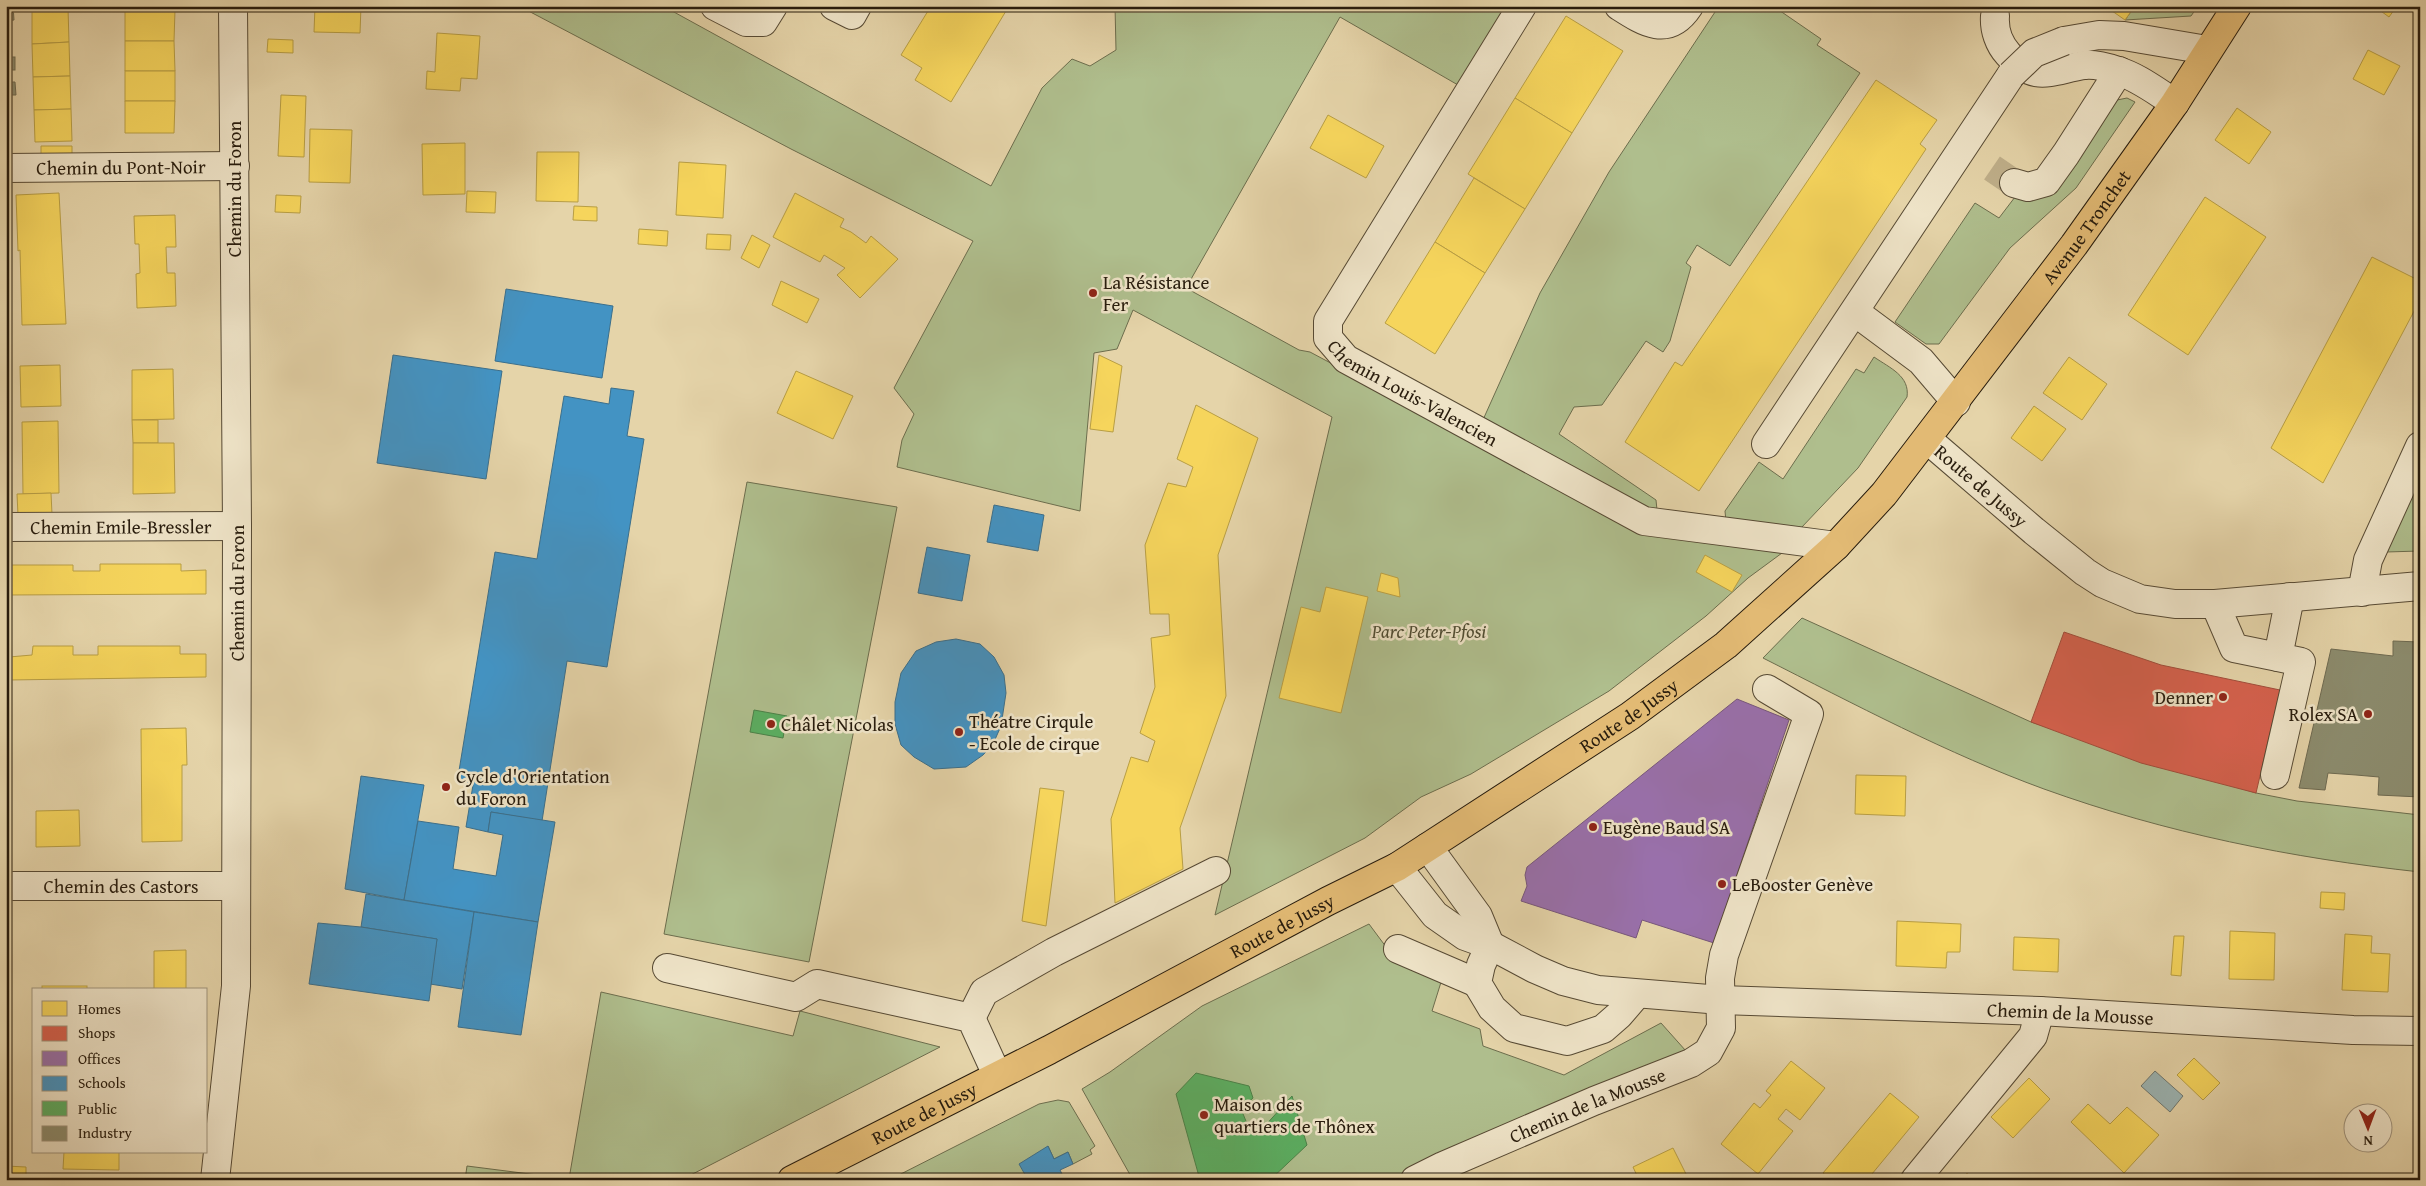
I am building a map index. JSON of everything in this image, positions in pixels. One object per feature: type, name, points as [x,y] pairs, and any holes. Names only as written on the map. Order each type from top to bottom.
[{"type":"main road","name":"Avenue Tronchet","points":[[1928,440],[2074,245],[2175,103],[2207,50],[2237,6]]},
{"type":"main road","name":"Route de Jussy","points":[[792,1180],[1397,867],[1539,776],[1659,694],[1733,639],[1836,546],[1884,494],[1928,440]]},
{"type":"street","name":"Chemin du Foron","points":[[215,1180],[236,986],[235,166],[233,6]]},
{"type":"street","points":[[715,6],[746,22],[764,22],[774,6]]},
{"type":"street","points":[[834,6],[852,15],[857,6]]},
{"type":"street","name":"Chemin Louis-Valencien","points":[[1522,6],[1328,321],[1328,338],[1346,359],[1644,520],[1836,546]]},
{"type":"street","points":[[1619,6],[1646,23],[1668,25],[1682,18],[1689,6]]},
{"type":"street","points":[[1995,16],[1995,27],[2002,47],[2017,64],[2034,74],[2052,73],[2086,65],[2119,71],[2175,103]]},
{"type":"street","points":[[1766,444],[2011,75],[2034,53],[2064,41],[2099,35],[2124,36],[2207,50]]},
{"type":"street","points":[[2014,183],[2028,188],[2046,182],[2119,71]]},
{"type":"street","name":"Chemin du Pont-Noir","points":[[6,168],[235,166]]},
{"type":"street","points":[[1855,312],[1921,361],[1956,402]]},
{"type":"street","name":"Route de Jussy","points":[[1928,440],[2034,531],[2102,583],[2140,599],[2175,604],[2215,604],[2420,586]]},
{"type":"street","points":[[2362,592],[2361,557],[2383,525],[2420,446]]},
{"type":"street","name":"Chemin Emile-Bressler","points":[[6,527],[236,526]]},
{"type":"street","points":[[2278,657],[2290,597]]},
{"type":"street","points":[[2215,604],[2234,648],[2301,662],[2275,774]]},
{"type":"street","name":"Chemin de la Mousse","points":[[1415,1180],[1443,1166],[1594,1101],[1691,1063],[1708,1052],[1720,1028],[1720,978],[1724,955],[1809,714],[1767,689]]},
{"type":"street","points":[[1428,847],[1478,916],[1490,945],[1481,965],[1477,983]]},
{"type":"street","name":"Chemin de la Mousse","points":[[1397,867],[1435,915],[1465,936],[1490,945],[1535,969],[1563,981],[1598,990],[1721,1000],[2040,1011],[2343,1030],[2420,1032]]},
{"type":"street","points":[[971,1018],[984,992],[1054,952],[1216,871]]},
{"type":"street","name":"Chemin des Castors","points":[[6,886],[236,886]]},
{"type":"street","points":[[1398,949],[1477,983],[1492,1008],[1514,1028],[1567,1041],[1603,1029],[1619,1015],[1637,994]]},
{"type":"street","points":[[667,968],[796,997],[817,984],[971,1018]]},
{"type":"street","points":[[1915,1180],[2033,1036],[2040,1011]]},
{"type":"street","points":[[971,1018],[997,1075]]},
{"type":"green space","name":"Parc Peter-Pfosi","points":[[519,6],[663,6],[991,186],[1042,88],[1072,59],[1090,66],[1116,50],[1115,6],[1506,6],[1458,85],[1340,17],[1186,288],[1299,350],[1310,352],[1623,519],[1775,548],[1782,553],[1748,578],[1706,616],[1609,691],[1471,774],[1421,797],[1365,838],[1215,915],[1332,417],[1133,310],[1117,349],[1094,353],[1080,511],[897,467],[902,440],[914,414],[894,388],[973,241],[791,149]]},
{"type":"green space","points":[[1719,6],[1773,6],[1821,39],[1817,45],[1860,73],[1730,266],[1697,245],[1686,263],[1691,267],[1670,341],[1663,352],[1646,341],[1602,405],[1574,407],[1559,434],[1656,500],[1657,510],[1640,506],[1482,422],[1540,293],[1609,172]]},
{"type":"green space","points":[[2135,6],[2198,6],[2191,16],[2125,20]]},
{"type":"green space","points":[[2127,98],[2135,102],[2076,188],[2010,248],[1939,344],[1926,344],[1895,322],[1975,203],[1999,218],[2015,197],[2029,201],[2045,195],[2117,100]]},
{"type":"green space","points":[[1874,357],[1898,373],[1905,383],[1907,397],[1858,468],[1801,528],[1726,522],[1725,511],[1759,462],[1783,479],[1856,369],[1864,373]]},
{"type":"green space","points":[[2420,477],[2420,551],[2386,552]]},
{"type":"green space","points":[[747,482],[897,507],[809,962],[664,934]]},
{"type":"green space","points":[[1802,618],[2031,722],[2256,793],[2297,801],[2420,815],[2420,872],[2324,859],[2229,842],[2136,819],[2090,805],[2008,775],[1902,728],[1763,658]]},
{"type":"green space","points":[[1369,924],[1395,959],[1442,979],[1432,1011],[1480,1029],[1483,1046],[1564,1075],[1661,1023],[1686,1051],[1499,1129],[1401,1180],[1133,1180],[1082,1089],[1110,1072],[1202,1006]]},
{"type":"green space","points":[[601,992],[793,1036],[800,1011],[940,1047],[681,1180],[465,1180],[467,1166],[569,1179]]},
{"type":"green space","points":[[1058,1100],[1069,1102],[1095,1146],[1090,1150],[1092,1154],[1073,1164],[1068,1152],[1054,1159],[1048,1146],[1028,1180],[889,1180],[1039,1104]]},
{"type":"water","points":[[2155,1071],[2183,1096],[2170,1112],[2141,1086]]},
{"type":"building: Homes","points":[[315,6],[361,6],[360,33],[314,32]]},
{"type":"building: Homes","points":[[931,6],[1009,6],[951,102],[915,80],[922,68],[901,55]]},
{"type":"building: Homes","points":[[2105,6],[2135,6],[2125,20]]},
{"type":"building: Homes","points":[[2374,6],[2397,6],[2389,17]]},
{"type":"building: Homes","points":[[68,8],[69,42],[32,44],[32,9]]},
{"type":"building: Homes","points":[[125,10],[175,10],[174,41],[125,41]]},
{"type":"building: Homes","points":[[1566,16],[1623,51],[1572,133],[1515,98]]},
{"type":"building: Homes","points":[[437,33],[480,36],[477,79],[461,78],[460,91],[426,89],[427,71],[435,72]]},
{"type":"building: Homes","points":[[268,39],[293,40],[293,53],[267,52]]},
{"type":"building: Homes","points":[[125,41],[174,41],[175,71],[125,71]]},
{"type":"building: Homes","points":[[69,42],[70,76],[33,77],[32,44]]},
{"type":"building: Homes","points":[[2368,50],[2400,66],[2384,95],[2353,79]]},
{"type":"building: Homes","points":[[125,71],[175,71],[175,101],[125,101]]},
{"type":"building: Homes","points":[[70,76],[71,109],[34,110],[33,77]]},
{"type":"building: Homes","points":[[1876,80],[1937,120],[1920,144],[1926,149],[1699,491],[1625,442],[1675,362],[1682,366]]},
{"type":"building: Homes","points":[[281,95],[306,96],[304,157],[278,156]]},
{"type":"building: Homes","points":[[1515,98],[1572,133],[1525,209],[1468,174]]},
{"type":"building: Homes","points":[[125,101],[175,101],[174,133],[125,133]]},
{"type":"building: Homes","points":[[2237,108],[2271,132],[2249,164],[2215,140]]},
{"type":"building: Homes","points":[[71,109],[72,141],[35,142],[34,110]]},
{"type":"building: Homes","points":[[1328,115],[1384,146],[1366,178],[1310,148]]},
{"type":"building: Homes","points":[[310,129],[352,130],[350,183],[309,182]]},
{"type":"building: Homes","points":[[465,143],[465,194],[423,195],[422,144]]},
{"type":"building: Homes","points":[[41,146],[72,146],[72,156],[41,157]]},
{"type":"building: Homes","points":[[537,152],[579,152],[578,202],[536,201]]},
{"type":"building: Homes","points":[[679,162],[726,165],[723,218],[676,215]]},
{"type":"building: Homes","points":[[1474,178],[1525,209],[1485,273],[1435,242]]},
{"type":"building: Homes","points":[[467,191],[496,192],[495,213],[466,212]]},
{"type":"building: Homes","points":[[59,193],[66,324],[22,325],[16,195]]},
{"type":"building: Homes","points":[[795,193],[844,219],[840,227],[851,232],[866,243],[871,236],[898,259],[860,298],[837,275],[845,268],[824,255],[820,262],[773,237]]},
{"type":"building: Homes","points":[[276,195],[301,196],[300,213],[275,212]]},
{"type":"building: Homes","points":[[2205,197],[2266,237],[2188,355],[2128,315]]},
{"type":"building: Homes","points":[[574,206],[597,207],[597,221],[573,220]]},
{"type":"building: Homes","points":[[175,215],[176,247],[166,247],[167,273],[175,273],[176,306],[137,308],[136,274],[140,273],[139,244],[135,244],[134,216]]},
{"type":"building: Homes","points":[[639,229],[668,231],[667,246],[638,244]]},
{"type":"building: Homes","points":[[707,234],[731,235],[730,250],[706,249]]},
{"type":"building: Homes","points":[[752,235],[770,245],[759,268],[741,258]]},
{"type":"building: Homes","points":[[1435,242],[1485,273],[1435,354],[1385,323]]},
{"type":"building: Homes","points":[[2372,257],[2420,281],[2420,300],[2323,483],[2271,448]]},
{"type":"building: Homes","points":[[781,281],[819,299],[807,323],[772,305]]},
{"type":"building: Homes","points":[[1099,355],[1122,366],[1113,432],[1090,429]]},
{"type":"building: Homes","points":[[2069,357],[2107,384],[2082,420],[2043,393]]},
{"type":"building: Homes","points":[[60,365],[61,406],[21,407],[20,366]]},
{"type":"building: Homes","points":[[173,369],[174,419],[132,420],[132,370]]},
{"type":"building: Homes","points":[[796,371],[853,396],[833,439],[777,413]]},
{"type":"building: Homes","points":[[1196,405],[1258,438],[1218,555],[1226,696],[1180,828],[1183,869],[1115,903],[1111,819],[1131,757],[1148,762],[1155,741],[1140,733],[1155,687],[1151,638],[1170,635],[1169,614],[1150,614],[1145,545],[1168,483],[1186,487],[1193,467],[1177,459]]},
{"type":"building: Homes","points":[[2034,406],[2066,429],[2042,461],[2011,438]]},
{"type":"building: Homes","points":[[132,420],[158,420],[158,443],[133,443]]},
{"type":"building: Homes","points":[[58,421],[59,493],[23,494],[22,422]]},
{"type":"building: Homes","points":[[133,443],[174,443],[175,493],[133,494]]},
{"type":"building: Homes","points":[[51,493],[52,514],[18,515],[17,494]]},
{"type":"building: Homes","points":[[1705,555],[1742,575],[1732,592],[1696,572]]},
{"type":"building: Homes","points":[[100,564],[181,564],[181,571],[206,570],[206,594],[7,595],[7,565],[73,565],[73,571],[100,571]]},
{"type":"building: Homes","points":[[1381,573],[1398,578],[1400,597],[1377,591]]},
{"type":"building: Homes","points":[[1326,587],[1368,597],[1341,713],[1279,698],[1301,607],[1320,612]]},
{"type":"building: Homes","points":[[6,645],[8,645],[9,683],[6,683]]},
{"type":"building: Homes","points":[[33,646],[73,646],[73,655],[98,655],[98,646],[180,646],[180,654],[206,654],[206,677],[9,680],[9,657],[32,655]]},
{"type":"building: Homes","points":[[186,728],[187,765],[182,765],[182,841],[142,842],[141,729]]},
{"type":"building: Homes","points":[[1856,775],[1906,776],[1905,816],[1855,814]]},
{"type":"building: Homes","points":[[1040,788],[1064,791],[1046,926],[1022,921]]},
{"type":"building: Homes","points":[[79,810],[80,846],[36,847],[36,811]]},
{"type":"building: Homes","points":[[2321,892],[2345,893],[2344,910],[2320,908]]},
{"type":"building: Homes","points":[[1897,921],[1961,924],[1960,952],[1947,952],[1946,968],[1896,966]]},
{"type":"building: Homes","points":[[2230,931],[2275,933],[2274,980],[2229,979]]},
{"type":"building: Homes","points":[[2345,934],[2372,936],[2371,953],[2390,954],[2388,992],[2342,990]]},
{"type":"building: Homes","points":[[2174,936],[2184,936],[2181,976],[2171,975]]},
{"type":"building: Homes","points":[[2014,937],[2059,939],[2058,972],[2013,970]]},
{"type":"building: Homes","points":[[186,950],[186,988],[154,988],[154,951]]},
{"type":"building: Homes","points":[[42,986],[87,986],[87,988],[42,988]]},
{"type":"building: Homes","points":[[2194,1058],[2220,1083],[2203,1100],[2177,1075]]},
{"type":"building: Homes","points":[[1791,1061],[1825,1088],[1800,1120],[1786,1109],[1778,1119],[1793,1131],[1758,1174],[1721,1144],[1754,1103],[1760,1108],[1771,1095],[1766,1091]]},
{"type":"building: Homes","points":[[2029,1078],[2050,1099],[2013,1138],[1991,1117]]},
{"type":"building: Homes","points":[[1890,1093],[1919,1117],[1867,1180],[1831,1180],[1823,1173]]},
{"type":"building: Homes","points":[[2088,1104],[2110,1124],[2127,1107],[2159,1135],[2124,1173],[2071,1122]]},
{"type":"building: Homes","points":[[1673,1148],[1689,1180],[1639,1180],[1633,1167]]},
{"type":"building: Homes","points":[[64,1154],[119,1154],[119,1170],[63,1169]]},
{"type":"building: Homes","points":[[6,1166],[26,1167],[26,1180],[6,1180]]},
{"type":"building: Homes","points":[[1967,1173],[1974,1180],[1960,1180]]},
{"type":"building: Shops","points":[[2064,632],[2161,665],[2280,690],[2256,793],[2141,763],[2031,722]]},
{"type":"building: Offices","points":[[1737,699],[1789,720],[1714,943],[1642,920],[1636,938],[1521,901],[1527,886],[1525,875],[1527,867]]},
{"type":"building: Schools","points":[[506,289],[613,306],[602,378],[495,361]]},
{"type":"building: Schools","points":[[393,355],[502,371],[486,479],[377,463]]},
{"type":"building: Schools","points":[[611,388],[634,391],[627,436],[644,439],[607,667],[567,661],[542,821],[491,812],[488,832],[466,827],[473,785],[457,783],[495,552],[537,559],[564,396],[609,404]]},
{"type":"building: Schools","points":[[994,505],[1044,515],[1038,551],[987,542]]},
{"type":"building: Schools","points":[[927,547],[970,555],[962,601],[918,593]]},
{"type":"building: Schools","points":[[956,639],[980,644],[994,657],[1004,675],[1006,693],[1001,726],[993,744],[983,755],[966,767],[934,769],[914,757],[901,745],[895,724],[895,702],[901,673],[916,651],[936,642]]},
{"type":"building: Schools","points":[[361,776],[424,785],[404,900],[345,889]]},
{"type":"building: Schools","points":[[491,812],[555,822],[538,922],[404,900],[418,821],[459,827],[453,869],[496,876],[503,835],[488,832]]},
{"type":"building: Schools","points":[[366,894],[474,912],[462,989],[430,984],[437,939],[361,927]]},
{"type":"building: Schools","points":[[474,912],[538,922],[521,1035],[458,1027]]},
{"type":"building: Schools","points":[[318,923],[361,927],[437,939],[429,1001],[309,984]]},
{"type":"building: Schools","points":[[1048,1146],[1054,1159],[1068,1152],[1073,1164],[1060,1170],[1065,1180],[1028,1180],[1019,1164]]},
{"type":"building: Public","points":[[754,710],[787,716],[783,738],[750,732]]},
{"type":"building: Public","points":[[1196,1073],[1249,1086],[1253,1098],[1241,1109],[1248,1126],[1263,1128],[1292,1096],[1307,1145],[1270,1180],[1200,1180],[1176,1094]]},
{"type":"building: Industry","points":[[6,6],[13,6],[14,20],[6,21]]},
{"type":"building: Industry","points":[[6,57],[15,57],[15,70],[6,70]]},
{"type":"building: Industry","points":[[6,82],[15,82],[16,95],[6,95]]},
{"type":"building: Industry","name":"Rolex SA","points":[[2393,641],[2420,642],[2420,797],[2378,795],[2379,777],[2356,775],[2328,773],[2325,790],[2299,788],[2331,649],[2393,656]]},
{"type":"tunnel","points":[[1992,168],[2014,183]]},
{"type":"place","name":"La Résistance Fer","points":[[1093,293]]},
{"type":"place","name":"Denner","points":[[2223,697]]},
{"type":"place","name":"Rolex SA","points":[[2368,714]]},
{"type":"place","name":"Châlet Nicolas","points":[[771,724]]},
{"type":"place","name":"Théatre Cirqule - Ecole de cirque","points":[[959,732]]},
{"type":"place","name":"Cycle d'Orientation du Foron","points":[[446,787]]},
{"type":"place","name":"Eugène Baud SA","points":[[1593,827]]},
{"type":"place","name":"LeBooster Genève","points":[[1722,884]]},
{"type":"place","name":"Maison des quartiers de Thônex","points":[[1204,1115]]}]
